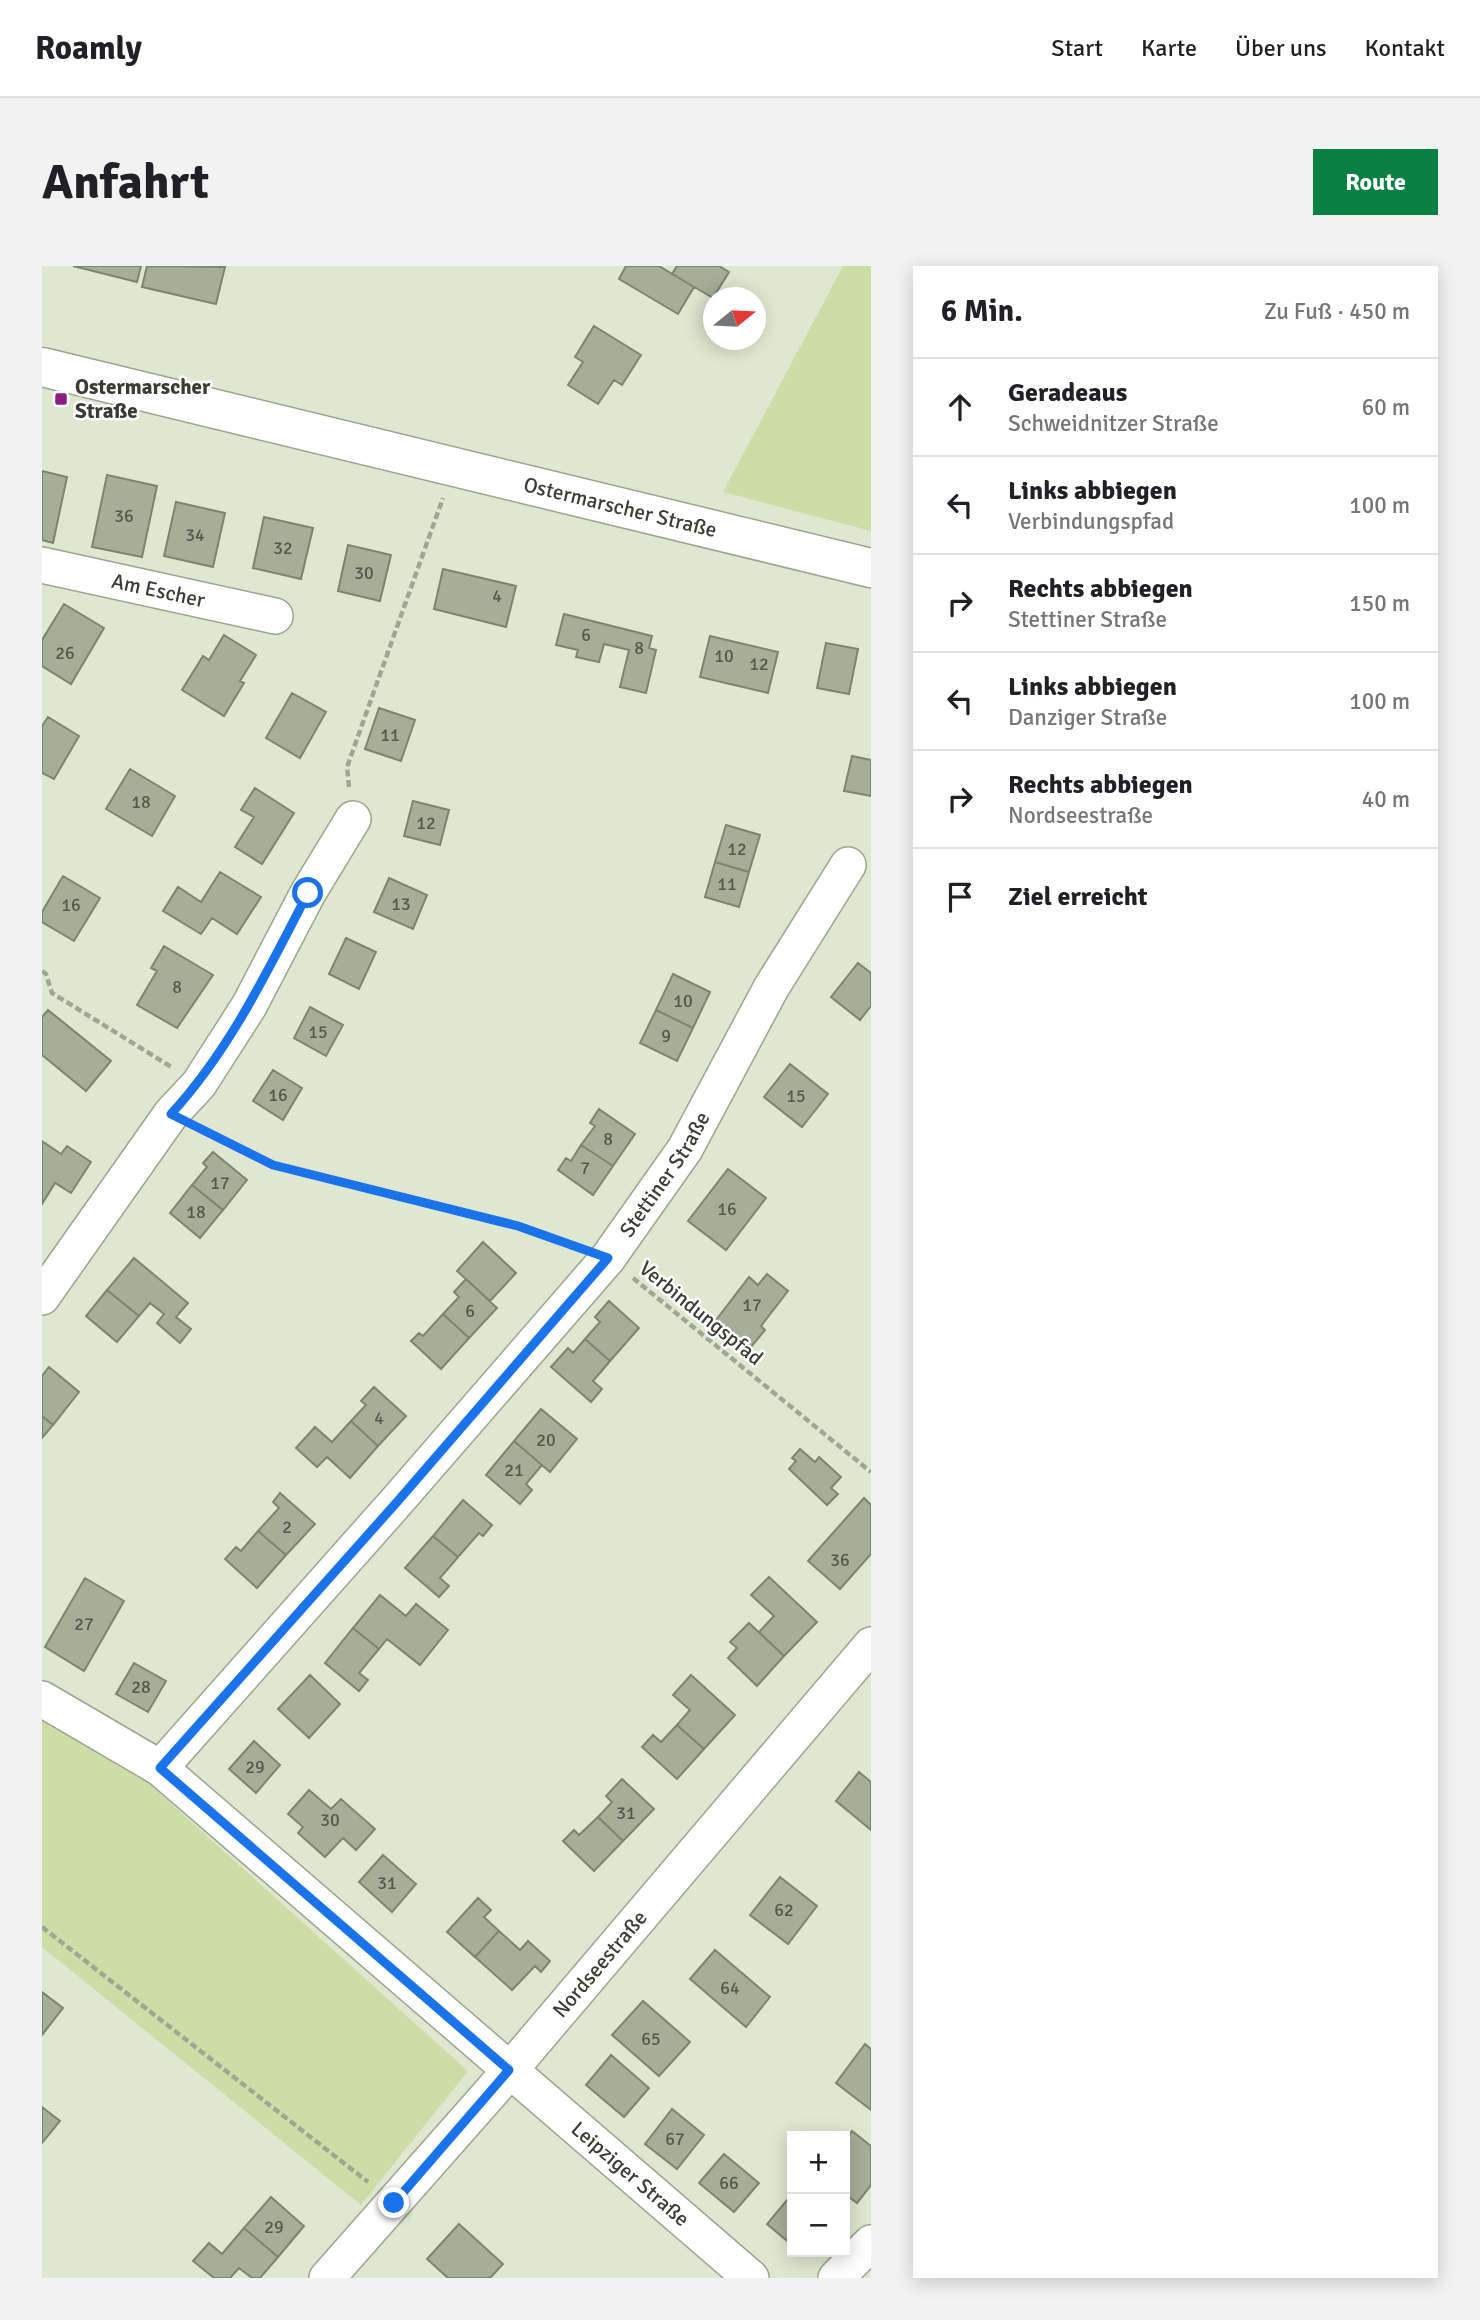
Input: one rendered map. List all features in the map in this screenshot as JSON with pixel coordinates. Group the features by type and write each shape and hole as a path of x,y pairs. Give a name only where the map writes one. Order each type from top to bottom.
{"main road":[{"name":"Ostermarscher Straße","path":"42,367 871,568"}],"street":[{"name":"Am Escher","path":"42,565 275,616"},
{"path":"42,1297 171,1114 199,1084 249,1006 308,893 353,819"},
{"name":"Stettiner Straße","path":"160,1768 397,1502 608,1258 685,1149 771,988 848,865"},
{"name":"Nordseestraße","path":"327,2278 509,2070 871,1645"},
{"name":"Leipziger Straße","path":"42,1699 160,1768 751,2278"},
{"path":"836,2278 871,2243"}],"path":[{"path":"353,819 347,767 447,487"},
{"path":"42,971 46,974 52,993 154,1056"},
{"name":"Verbindungspfad","path":"171,1114 273,1165 518,1226 608,1258 871,1472"},
{"path":"42,1927 394,2203"}],"green space":[{"path":"843,266 871,266 871,531 723,492"},
{"path":"42,1720 149,1784 468,2071 361,2205 42,1947"}],"building":[{"path":"73,266 141,266 137,282"},
{"path":"147,266 225,267 216,304 142,287"},
{"path":"626,266 659,266 694,287 678,314 619,279"},
{"path":"677,266 719,266 729,272 720,287 703,287 703,292 672,274"},
{"path":"594,326 641,355 622,385 614,380 598,404 568,385 583,362 575,357"},
{"path":"42,471 67,477 53,543 42,540"},
{"path":"107,475 157,486 142,557 92,547"},
{"path":"176,502 225,513 213,567 164,556"},
{"path":"264,517 313,528 301,579 253,568"},
{"path":"348,545 391,555 380,601 338,591"},
{"path":"443,569 516,586 506,627 434,609"},
{"path":"64,604 104,628 71,684 42,666 42,640"},
{"path":"564,614 652,636 649,648 656,650 646,693 620,687 629,650 604,644 599,662 576,657 578,650 556,645"},
{"path":"224,635 256,655 240,681 244,683 224,716 182,690 203,656 209,660"},
{"path":"710,636 778,652 768,693 700,677"},
{"path":"826,643 858,649 849,694 817,688"},
{"path":"292,693 326,712 300,758 266,738"},
{"path":"379,708 415,720 401,761 365,749"},
{"path":"48,717 79,736 54,779 42,773 42,726"},
{"path":"852,756 871,760 871,796 844,791"},
{"path":"130,769 175,796 152,836 106,809"},
{"path":"255,788 294,813 262,864 235,847 254,817 241,810"},
{"path":"413,801 449,810 440,845 404,836"},
{"path":"726,825 760,835 749,872 715,862"},
{"path":"715,862 749,872 739,907 705,897"},
{"path":"220,872 261,897 237,934 212,918 201,934 163,911 178,887 201,902"},
{"path":"63,876 100,898 74,941 42,922 42,912"},
{"path":"389,878 427,895 413,929 374,912"},
{"path":"346,938 376,952 359,989 329,974"},
{"path":"164,946 213,975 177,1028 137,1005 157,971 151,968"},
{"path":"858,963 871,973 871,1006 860,1020 831,997"},
{"path":"673,974 710,992 693,1028 656,1010"},
{"path":"310,1007 343,1025 326,1056 294,1038"},
{"path":"48,1010 111,1061 86,1091 42,1055 42,1017"},
{"path":"656,1010 693,1028 677,1061 640,1043"},
{"path":"790,1064 828,1094 802,1127 764,1097"},
{"path":"273,1070 302,1088 283,1120 253,1101"},
{"path":"599,1109 635,1134 613,1166 581,1145 595,1126 590,1123"},
{"path":"42,1141 61,1154 67,1146 91,1162 71,1193 55,1183 42,1204"},
{"path":"581,1145 613,1166 593,1195 558,1170 566,1158 571,1161"},
{"path":"213,1152 247,1180 223,1210 192,1185 207,1167 203,1163"},
{"path":"728,1169 766,1198 726,1250 688,1221"},
{"path":"192,1185 223,1210 200,1238 170,1213"},
{"path":"483,1242 516,1273 490,1301 457,1271"},
{"path":"134,1258 188,1303 176,1317 191,1329 180,1343 157,1323 164,1314 150,1303 139,1316 107,1290"},
{"path":"767,1274 788,1291 761,1326 765,1330 751,1347 716,1320 749,1277 758,1285"},
{"path":"466,1279 497,1308 469,1338 443,1314 459,1297 454,1292"},
{"path":"107,1290 139,1316 117,1342 86,1316"},
{"path":"609,1301 639,1328 610,1361 585,1339 600,1322 595,1317"},
{"path":"443,1314 469,1338 441,1369 411,1341 419,1333 423,1336"},
{"path":"585,1339 610,1361 593,1381 602,1389 591,1402 551,1367 568,1348 573,1353"},
{"path":"49,1367 79,1392 53,1425 42,1416 42,1376"},
{"path":"374,1387 406,1416 378,1446 351,1421 366,1405 361,1401"},
{"path":"541,1409 577,1439 550,1472 514,1441"},
{"path":"42,1416 53,1425 42,1438"},
{"path":"351,1421 378,1446 350,1478 327,1457 317,1467 296,1448 315,1427 332,1442"},
{"path":"514,1441 542,1465 526,1484 532,1490 520,1504 486,1475"},
{"path":"800,1449 815,1462 819,1457 841,1477 831,1488 838,1494 827,1505 789,1469 796,1461 792,1458"},
{"path":"280,1493 315,1524 286,1555 258,1531 279,1508 273,1502"},
{"path":"864,1498 871,1505 871,1554 840,1589 808,1561"},
{"path":"463,1500 492,1525 483,1536 479,1533 458,1557 433,1536"},
{"path":"258,1531 286,1555 257,1588 225,1559 236,1547 241,1551"},
{"path":"433,1536 458,1557 440,1578 449,1586 439,1597 405,1568"},
{"path":"769,1577 817,1622 784,1656 759,1632 774,1616 751,1595"},
{"path":"85,1578 124,1601 84,1671 45,1647"},
{"path":"380,1595 406,1616 416,1604 448,1630 420,1665 387,1639 379,1649 353,1628"},
{"path":"749,1623 784,1656 757,1686 728,1658 737,1648 730,1642"},
{"path":"353,1628 379,1649 359,1673 368,1680 359,1691 325,1663"},
{"path":"134,1663 166,1681 148,1712 116,1694"},
{"path":"310,1675 340,1704 309,1738 278,1709"},
{"path":"691,1675 735,1715 704,1749 677,1725 690,1710 673,1695"},
{"path":"677,1725 704,1749 677,1779 642,1747 653,1735 661,1742"},
{"path":"254,1741 280,1765 256,1793 229,1769"},
{"path":"859,1772 871,1782 871,1830 836,1801"},
{"path":"622,1779 654,1809 623,1841 598,1817 612,1802 606,1796"},
{"path":"309,1790 331,1809 341,1799 375,1829 356,1850 343,1838 325,1857 298,1833 303,1827 288,1814"},
{"path":"598,1817 623,1841 594,1871 563,1841 574,1830 579,1835"},
{"path":"383,1855 416,1884 392,1912 359,1882"},
{"path":"780,1877 817,1906 788,1944 750,1915"},
{"path":"478,1898 491,1910 484,1917 499,1931 475,1957 447,1932"},
{"path":"499,1931 520,1950 528,1941 550,1961 541,1972 535,1966 512,1990 475,1957"},
{"path":"715,1950 770,1997 746,2027 690,1979"},
{"path":"42,1992 63,2008 42,2035"},
{"path":"643,2001 690,2042 659,2076 612,2035"},
{"path":"865,2044 871,2049 871,2110 836,2083"},
{"path":"611,2055 649,2088 624,2117 586,2085"},
{"path":"42,2107 60,2121 42,2143"},
{"path":"672,2109 704,2135 677,2169 645,2144"},
{"path":"852,2131 871,2146 871,2185 857,2203 850,2198"},
{"path":"724,2154 759,2183 734,2212 699,2183"},
{"path":"271,2197 304,2226 278,2257 244,2228"},
{"path":"787,2200 787,2241 767,2224"},
{"path":"459,2224 503,2264 490,2278 448,2278 427,2259"},
{"path":"244,2228 278,2257 260,2278 252,2278 239,2268 230,2278 214,2278 193,2261 209,2243 222,2254"}],"place":[{"name":"Ostermarscher Straße","path":"61,399"}],"route":[{"path":"308,893 249,1006 199,1084 171,1114 273,1165 518,1226 608,1258 397,1502 160,1768 509,2070 394,2203"}]}
